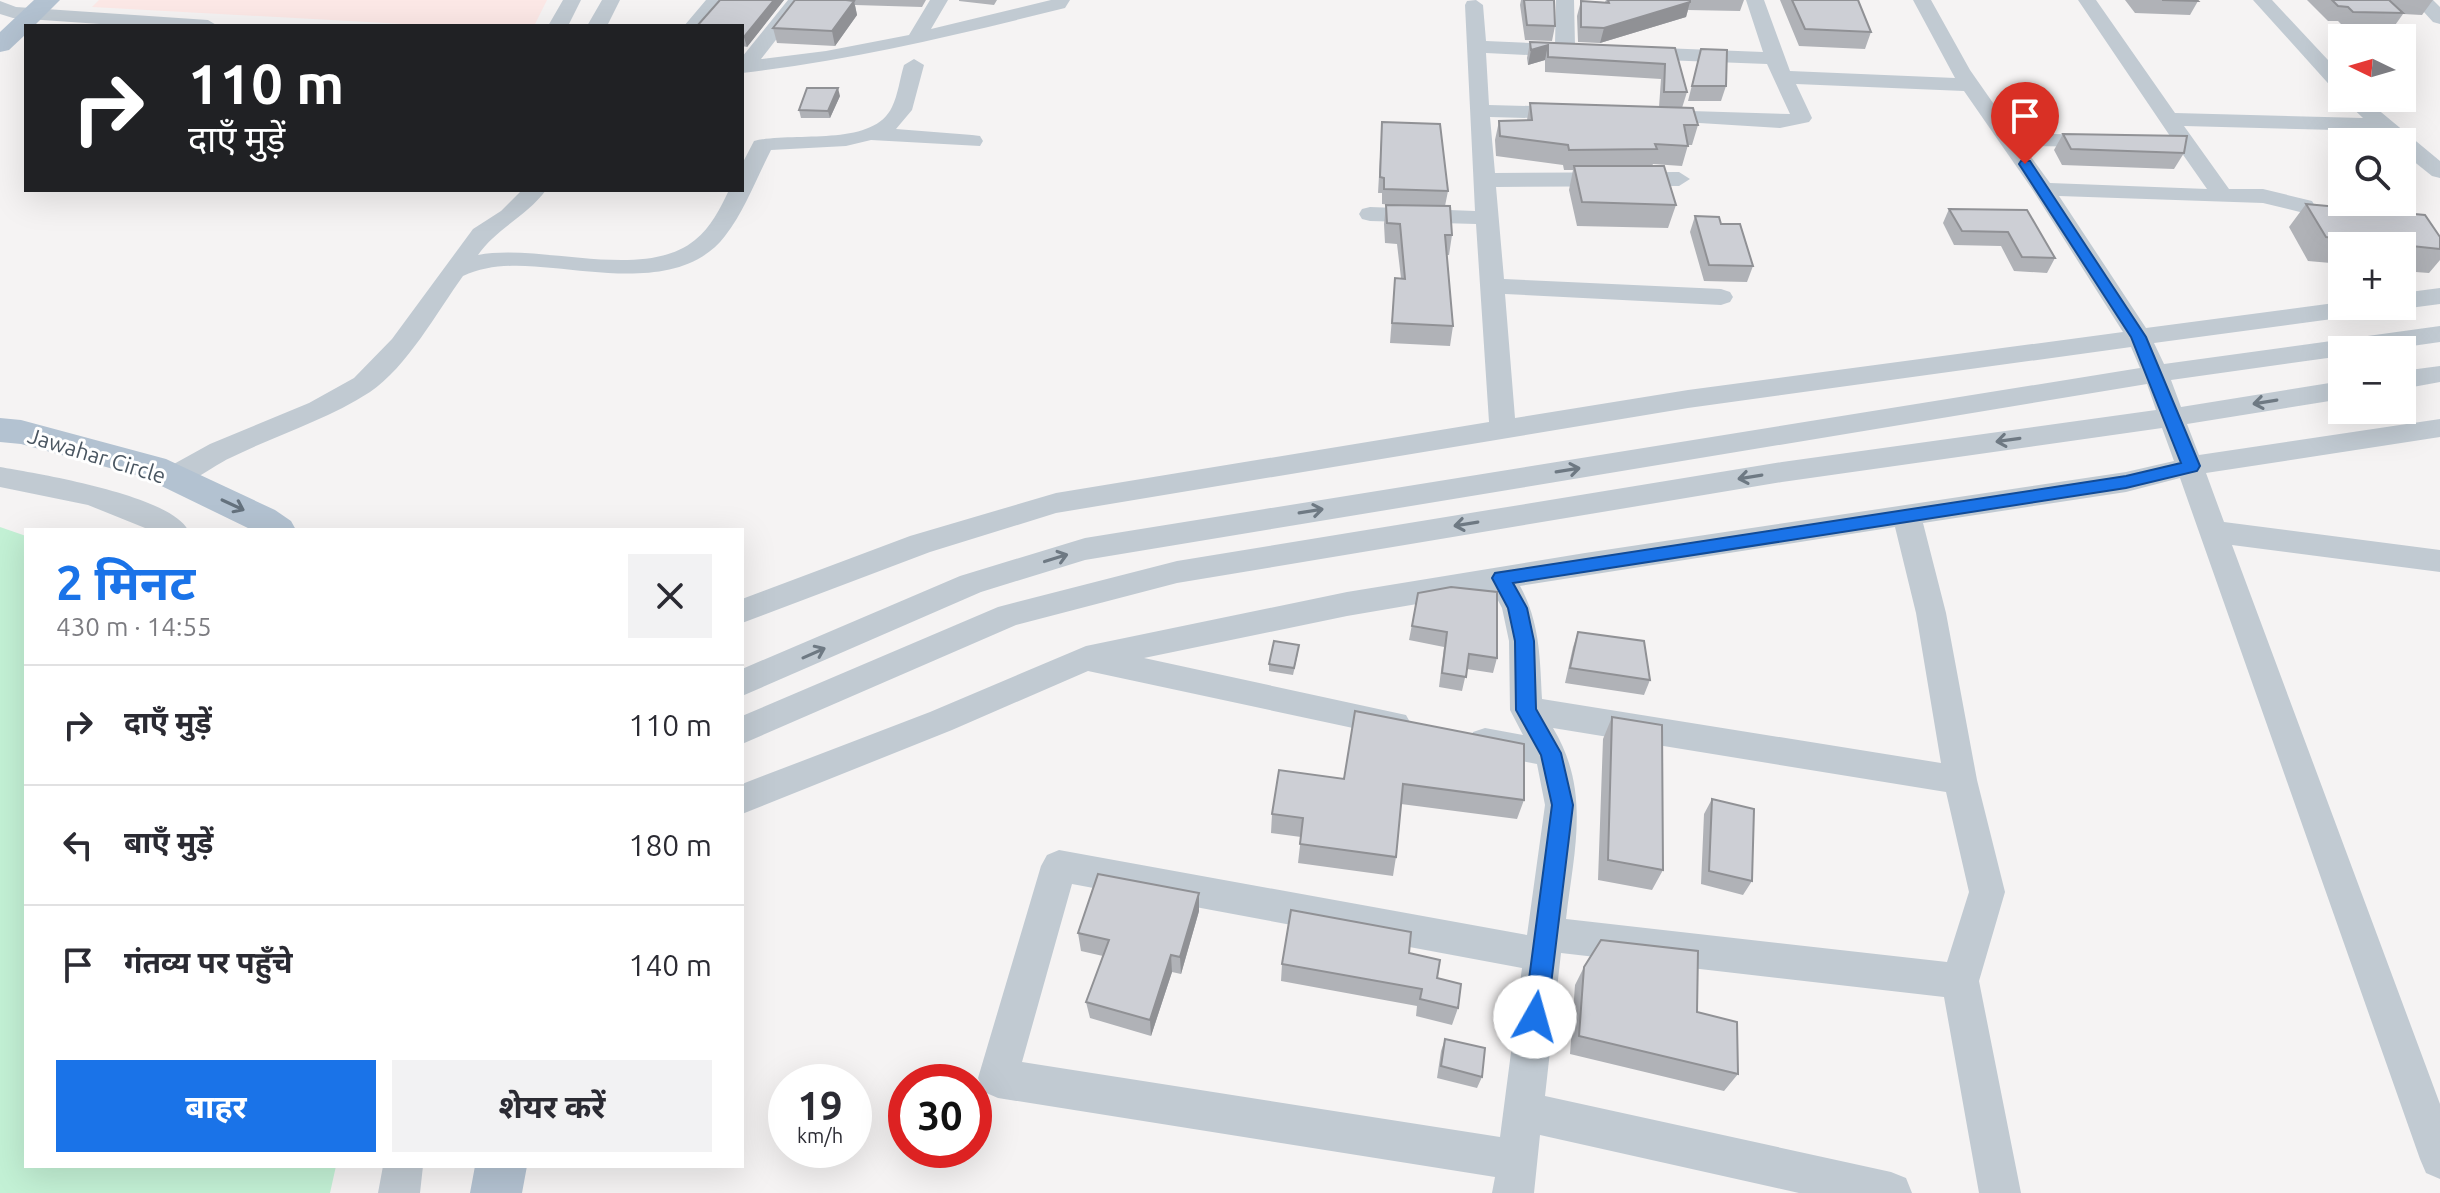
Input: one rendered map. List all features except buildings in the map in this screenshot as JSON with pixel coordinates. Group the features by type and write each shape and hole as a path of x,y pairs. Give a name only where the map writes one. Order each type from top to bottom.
{"main road":[{"path":"0,45 25,10"},
{"name":"Jawahar Circle","path":"0,430 21,432 154,468 275,528"},
{"path":"496,1193 501,1168"}],"street":[{"path":"25,10 73,0"},
{"path":"559,24 572,0"},
{"path":"598,24 611,0"},
{"path":"696,24 716,0"},
{"path":"744,66 798,0"},
{"path":"916,39 939,0"},
{"path":"744,67 826,57 916,39 1058,4 1061,0"},
{"path":"1565,0 1565,50"},
{"path":"1636,115 1780,122 1802,118 1779,68 1755,0"},
{"path":"1922,0 1970,85 2043,189 2139,337 2156,374 2216,532 2440,1159"},
{"path":"2087,0 2223,196"},
{"path":"2262,0 2328,72"},
{"path":"2422,0 2440,18"},
{"path":"1474,5 1503,429"},
{"path":"25,10 185,24"},
{"path":"1478,47 1602,52 1970,85"},
{"path":"884,135 881,133 902,110 914,65"},
{"path":"1480,111 1589,114"},
{"path":"2367,112 2384,128"},
{"path":"2170,119 2380,125"},
{"path":"744,182 762,146 846,140 871,134 972,141"},
{"path":"2008,139 2185,143"},
{"path":"2416,153 2440,171"},
{"path":"1485,180 1679,179"},
{"path":"2043,189 2263,196 2304,206"},
{"path":"173,477 220,451 318,409 363,384 401,345 481,234 509,216 533,192"},
{"path":"455,271 470,262 490,259 545,259 639,266 667,262 695,252 709,239 738,192"},
{"path":"1370,214 1488,218"},
{"path":"1494,286 1721,297"},
{"path":"2416,299 2440,296"},
{"path":"744,610 920,544 1056,503 1688,399 2328,312"},
{"path":"744,682 971,584 1085,549 2156,374 2440,334"},
{"path":"2416,378 2440,374"},
{"path":"744,729 1009,615 1177,572 1782,472 2328,392"},
{"path":"744,798 941,721 1086,658 1347,604 2126,482 2191,466 2440,428"},
{"path":"0,477 89,492 140,510 171,528"},
{"path":"1906,515 1923,571 1937,636 1960,780 1987,892 1960,981 2000,1193"},
{"path":"2216,532 2440,561"},
{"path":"1501,578 1517,608 1524,641 1526,710 1551,753 1562,805 1544,944 1524,1111 1515,1177 998,1078 1059,866 1544,944 1960,981"},
{"path":"1086,658 1424,730"},
{"path":"1526,710 1960,780"},
{"path":"1455,736 1551,753"},
{"path":"1524,1111 1891,1193"},
{"path":"399,1193 403,1168"}],"shaded area":[{"path":"99,0 547,0 535,24 403,24 92,7"}],"green space":[{"path":"0,527 24,535 24,1168 336,1168 330,1193 0,1193"}],"route":[{"path":"1535,1017 1562,805 1551,753 1526,710 1524,641 1517,608 1501,578 2126,482 2191,466 2139,337 2025,164"}]}
